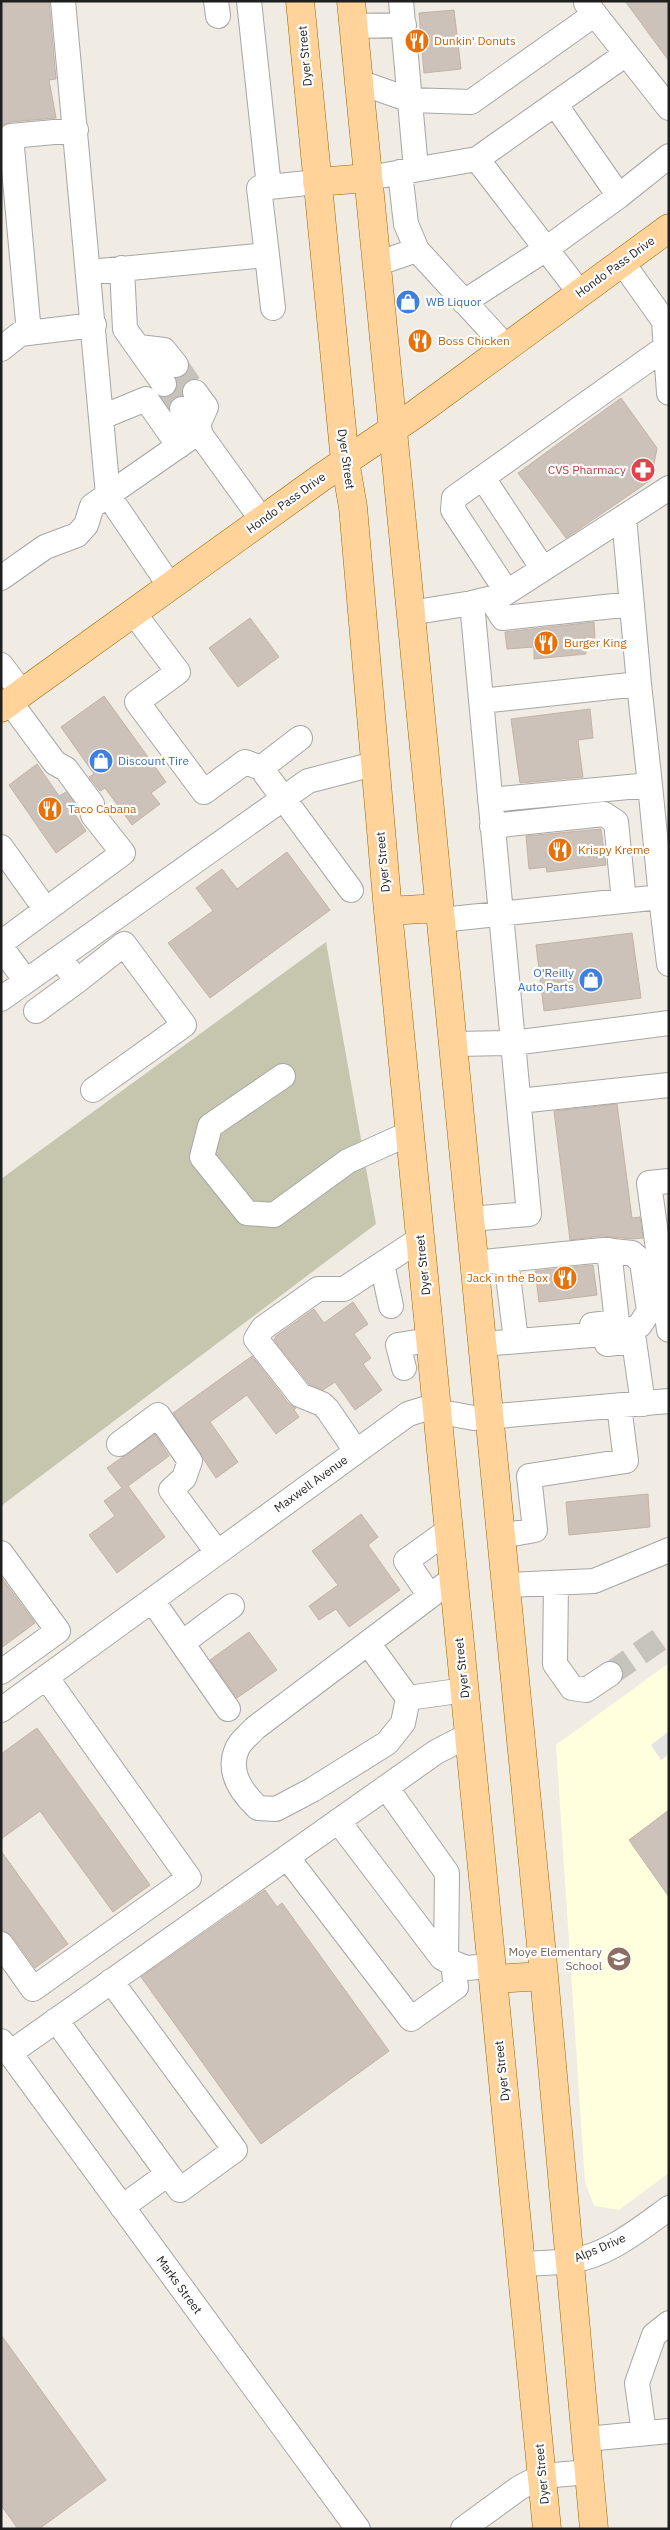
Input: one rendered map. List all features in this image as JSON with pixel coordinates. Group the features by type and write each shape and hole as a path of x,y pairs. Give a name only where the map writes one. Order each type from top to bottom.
{"main road":[{"name":"Dyer Street","path":"300,1 345,461 353,507 388,911 547,2529"},
{"path":"352,14 544,1976 594,2529"},
{"path":"317,182 368,178"},
{"name":"Hondo Pass Drive","path":"11,701 262,520 392,430 669,228"},
{"path":"388,911 440,914"},
{"path":"492,1972 544,1976"}],"street":[{"path":"64,1 108,495 170,586"},
{"path":"249,1 269,187"},
{"path":"401,1 410,100 406,224 417,250 506,347"},
{"path":"359,82 410,100 471,102 590,8 669,108"},
{"path":"352,14 404,25"},
{"path":"368,178 477,159 626,54"},
{"path":"555,104 619,196"},
{"path":"29,333 11,136 76,130"},
{"path":"464,302 546,249 619,196 669,156"},
{"path":"477,159 580,293"},
{"path":"273,308 259,188 317,182"},
{"path":"376,264 417,250"},
{"path":"89,272 267,255"},
{"path":"622,262 664,321 669,393"},
{"path":"122,268 125,328 166,380"},
{"path":"1,349 20,334 94,325"},
{"path":"632,604 503,618 490,598 453,510 454,498 666,347"},
{"path":"102,417 146,399 179,446"},
{"path":"1,578 45,547 77,535 86,525 92,506 179,446 189,413 262,520"},
{"path":"483,478 543,569"},
{"path":"410,612 490,598 543,569 669,488"},
{"path":"624,517 639,684 669,964"},
{"path":"470,1219 529,1214 481,701 490,598"},
{"path":"133,612 178,672 137,702 204,792 244,762 261,768 351,890"},
{"path":"1,665 11,701 55,763 66,769 92,804 79,804"},
{"path":"481,701 639,684"},
{"path":"261,768 300,738"},
{"path":"1,943 123,853 57,778 55,763"},
{"path":"1,999 308,781 374,764"},
{"path":"490,800 650,785"},
{"path":"492,826 604,814 616,822 624,901"},
{"path":"1,847 46,910"},
{"path":"440,914 501,914 661,897"},
{"path":"36,1011 124,944 184,1025 93,1090"},
{"path":"1,947 26,981"},
{"path":"59,957 77,981"},
{"path":"453,1044 513,1043 669,1023"},
{"path":"283,1076 210,1126 202,1156 247,1213 274,1215 348,1161 410,1133"},
{"path":"519,1101 669,1084"},
{"path":"669,1181 649,1183 669,1330"},
{"path":"356,1451 328,1410 322,1404 300,1395 256,1339 263,1328 318,1288 344,1289 420,1239"},
{"path":"474,1263 609,1250 632,1253 642,1262 648,1311 640,1325 628,1332 516,1337"},
{"path":"482,1344 617,1322 609,1250"},
{"path":"506,1260 519,1355 634,1341 643,1404"},
{"path":"382,1264 391,1306"},
{"path":"404,1368 392,1337 430,1340"},
{"name":"Maxwell Avenue","path":"4,1702 53,1672 408,1414 424,1409 437,1410 465,1417 489,1417 669,1401"},
{"path":"495,1480 626,1461 619,1406"},
{"path":"119,1444 158,1415 190,1461 184,1478 171,1490 217,1552"},
{"path":"501,1536 534,1530 529,1476"},
{"path":"430,1596 406,1562 449,1530"},
{"path":"506,1585 594,1582 669,1550"},
{"path":"1,1553 58,1631 1,1672"},
{"path":"368,1642 408,1698 403,1723 387,1743 312,1790 276,1808 258,1808 242,1792 233,1768 237,1748 255,1728 368,1642 454,1578"},
{"path":"556,1583 555,1664 572,1688 586,1690 610,1674"},
{"path":"152,1600 228,1709"},
{"path":"182,1643 232,1606"},
{"path":"1,1944 33,1989 189,1878 53,1672 42,1642"},
{"path":"408,1698 464,1690"},
{"path":"6,2047 56,2020 436,1752 469,1735"},
{"path":"287,1857 411,2019 456,1987 450,1962 447,1873 386,1787"},
{"path":"338,1821 432,1945 450,1962 466,1968 492,1972"},
{"path":"56,2020 180,2190 235,2150 111,1981"},
{"name":"Marks Street","path":"6,2047 358,2529"},
{"path":"122,2207 168,2174"},
{"name":"Alps Drive","path":"522,2264 571,2261 616,2244 669,2208"},
{"path":"644,2433 637,2383 654,2335 669,2322"},
{"path":"587,2439 669,2431"},
{"path":"463,2529 519,2488 542,2476 589,2472"}],"shaded area":[{"path":"326,942 376,1224 1,1506 1,1179"},
{"name":"Moye Elementary School","path":"669,1663 669,2173 619,2210 594,2206 585,2182 556,1745"},
{"path":"669,1731 669,1754 661,1760 651,1745"}],"building":[{"path":"1,1 49,1 56,79 49,80 56,118 10,122 1,126"},
{"path":"625,1 669,1 669,61"},
{"path":"454,10 461,69 424,73 419,13"},
{"name":"CVS Pharmacy","path":"621,398 657,448 651,480 566,538 518,473"},
{"path":"250,618 279,657 238,687 209,648"},
{"name":"Burger King","path":"594,622 595,638 585,637 586,654 534,659 534,647 507,649 505,632"},
{"path":"104,696 166,782 151,793 160,804 132,825 105,788 100,791 89,777 94,774 61,727"},
{"path":"590,709 593,738 578,740 583,777 520,783 511,719"},
{"name":"Taco Cabana","path":"37,764 59,796 66,792 77,807 72,810 86,831 56,853 9,785"},
{"path":"601,829 606,865 547,872 546,867 529,869 526,836"},
{"path":"287,852 330,910 210,998 168,943 213,911 196,888 222,869 237,889"},
{"path":"632,933 641,998 544,1011 536,945"},
{"path":"617,1104 632,1218 640,1217 643,1238 632,1239 602,1236 570,1240 554,1111"},
{"name":"Jack in the Box","path":"593,1265 597,1295 539,1302 535,1271"},
{"path":"353,1302 368,1324 354,1334 371,1358 363,1364 382,1390 355,1410 335,1382 323,1390 309,1384 274,1340 276,1336 314,1309 324,1323"},
{"path":"252,1356 289,1404 296,1408 294,1410 299,1417 276,1434 247,1395 210,1422 238,1462 216,1478 173,1413"},
{"path":"155,1434 169,1456 128,1486 165,1537 117,1573 89,1535 115,1516 104,1501 122,1488 107,1468"},
{"path":"648,1494 650,1527 569,1535 566,1502"},
{"path":"361,1514 378,1537 368,1545 400,1590 349,1627 336,1609 319,1620 309,1606 338,1585 312,1551"},
{"path":"1,1577 35,1623 1,1648"},
{"path":"249,1632 277,1670 237,1698 210,1660"},
{"path":"37,1728 150,1885 113,1912 40,1811 1,1839 1,1754"},
{"path":"669,1810 669,1897 629,1840"},
{"path":"1,1851 68,1944 35,1968 12,1936 1,1929"},
{"path":"265,1890 277,1907 282,1903 389,2051 261,2144 141,1977"},
{"path":"1,2335 106,2480 39,2529 18,2529 1,2505"}],"tunnel":[{"path":"176,365 195,392"},
{"path":"164,384 182,409"},
{"path":"67,791 78,806"},
{"path":"610,1674 669,1633"}],"place":[{"name":"Dunkin' Donuts","path":"417,41"},
{"name":"WB Liquor","path":"408,302"},
{"name":"Boss Chicken","path":"420,341"},
{"name":"CVS Pharmacy","path":"643,470"},
{"name":"Burger King","path":"546,643"},
{"name":"Discount Tire","path":"101,761"},
{"name":"Taco Cabana","path":"50,809"},
{"name":"Krispy Kreme","path":"560,850"},
{"name":"O'Reilly Auto Parts","path":"591,980"},
{"name":"Jack in the Box","path":"565,1278"},
{"name":"Moye Elementary School","path":"619,1959"}]}
